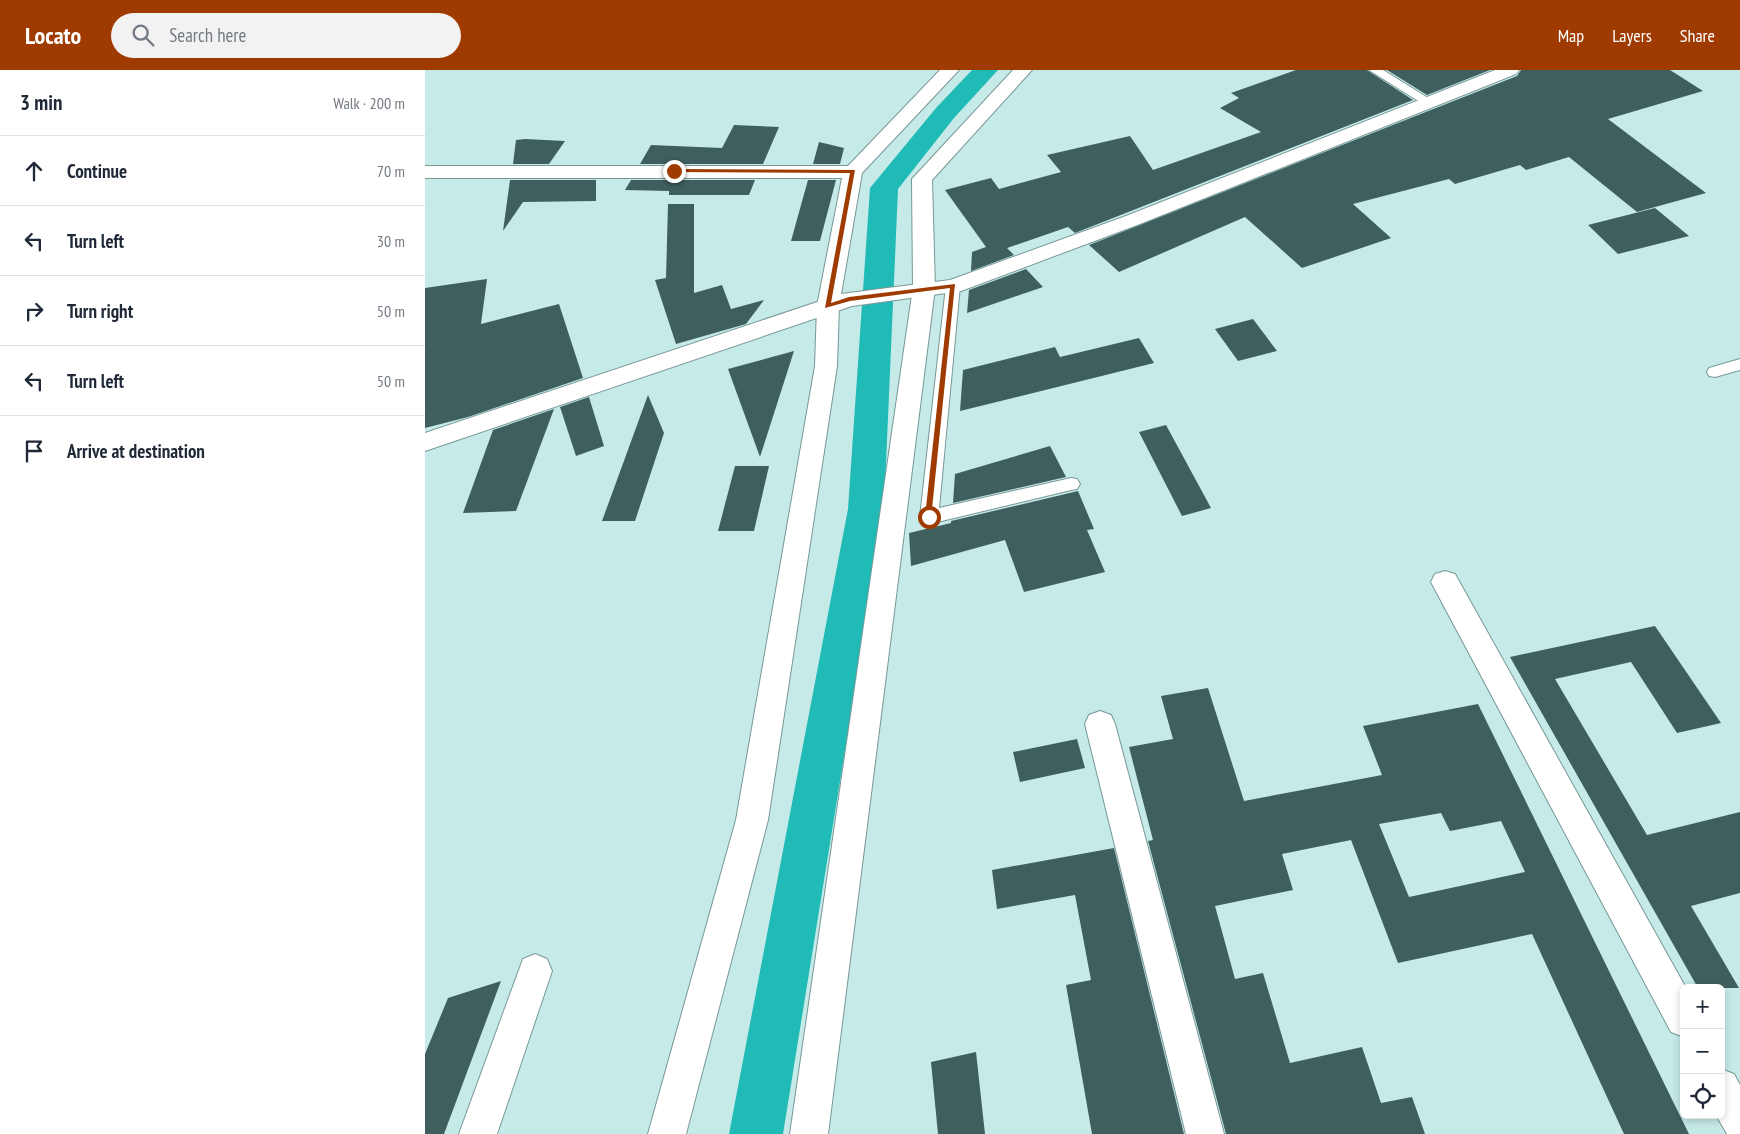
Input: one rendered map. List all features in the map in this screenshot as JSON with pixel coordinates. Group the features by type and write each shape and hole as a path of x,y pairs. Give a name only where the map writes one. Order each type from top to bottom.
{"street":[{"path":"667,1134 752,820 825,366 838,303 853,172 950,70"},
{"path":"809,1134 917,289 922,179 1023,70"},
{"path":"425,442 838,303 917,289 953,286 1133,220 1510,70"},
{"path":"425,172 853,172"},
{"path":"1445,582 1680,1012"},
{"path":"1101,724 1205,1134"},
{"path":"478,1134 535,971"},
{"path":"1725,1094 1740,1121"}],"lane":[{"path":"1375,70 1427,102"},
{"path":"953,286 929,517 1071,484"},
{"path":"1715,372 1740,364"}],"building":[{"path":"1296,70 1367,70 1413,100 1075,233 1068,227 1007,248 1014,255 971,271 972,252 986,247 945,190 991,178 999,189 1061,172 1047,155 1130,136 1153,170 1261,132 1220,108 1239,98 1231,93"},
{"path":"1387,70 1490,70 1427,95"},
{"path":"1521,70 1670,70 1703,91 1608,119 1706,193 1637,212 1569,157 1526,170 1520,165 1455,184 1449,179 1353,204 1391,238 1302,268 1245,217 1119,272 1089,245 1517,76"},
{"path":"734,125 779,127 763,164 640,164 651,145 722,148"},
{"path":"516,140 565,141 549,164 513,164"},
{"path":"819,142 844,148 840,164 813,164"},
{"path":"510,180 596,180 596,201 523,202 503,231"},
{"path":"631,180 755,180 749,195 669,195 669,191 625,190"},
{"path":"808,180 836,180 820,241 791,241"},
{"path":"668,204 694,204 694,293 722,285 731,309 764,300 746,324 676,344 655,280 666,278"},
{"path":"1655,208 1689,236 1618,254 1588,225"},
{"path":"1026,269 1043,287 967,313 969,290"},
{"path":"487,279 481,324 559,304 583,378 468,417 425,428 425,288"},
{"path":"1253,319 1277,351 1238,361 1215,329"},
{"path":"1139,338 1154,363 960,411 963,370 1055,347 1060,357"},
{"path":"794,351 760,457 728,369"},
{"path":"648,395 664,433 635,521 602,521"},
{"path":"589,397 604,446 576,456 560,407"},
{"path":"554,409 516,511 463,513 493,430"},
{"path":"1166,425 1211,508 1182,516 1139,432"},
{"path":"1050,446 1066,477 953,503 955,474"},
{"path":"735,466 769,466 754,531 718,531"},
{"path":"1078,491 1094,529 1087,530 1105,572 1024,592 1005,540 911,566 909,533 951,523 951,521"},
{"path":"1655,626 1721,723 1677,733 1631,662 1555,679 1647,835 1740,812 1740,893 1691,906 1739,988 1725,988 1725,984 1696,984 1510,657"},
{"path":"1208,688 1244,801 1382,775 1363,726 1478,704 1689,1134 1624,1134 1532,934 1398,963 1351,840 1282,854 1293,890 1215,906 1235,979 1263,973 1290,1063 1362,1047 1381,1103 1412,1097 1425,1134 1226,1134 1148,841 1153,840 1129,747 1173,739 1161,696","holes":["1441,813 1450,831 1501,821 1525,872 1409,897 1379,824"]},
{"path":"1077,739 1085,768 1020,782 1013,752"},
{"path":"1114,848 1184,1134 1092,1134 1066,985 1091,980 1075,895 997,909 992,870"},
{"path":"501,981 444,1134 425,1134 425,1054 448,998"},
{"path":"976,1052 985,1134 938,1134 931,1062"}],"waterway":[{"path":"756,1134 866,509 884,188 945,113 986,70"}],"route":[{"path":"674,171 853,172 828,306 849,299 953,286 929,517"}]}
